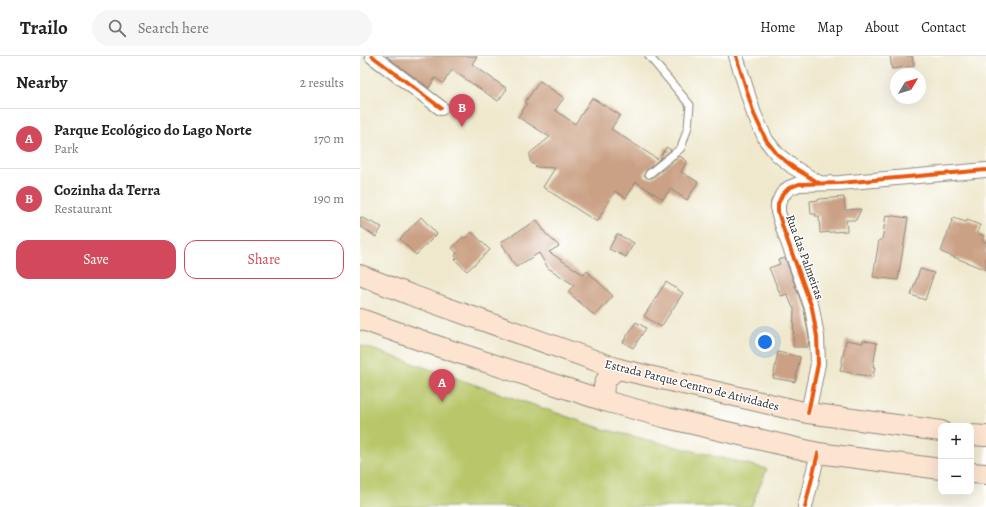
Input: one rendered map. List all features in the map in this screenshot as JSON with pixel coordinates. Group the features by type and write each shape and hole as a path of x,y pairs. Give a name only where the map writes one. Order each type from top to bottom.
{"main road":[{"name":"Estrada Parque Centro de Atividades","path":"360,275 410,295 619,369 808,413 938,431"},
{"path":"360,319 605,401 667,418 818,453 938,469"},
{"path":"605,401 603,394 606,378 619,369"},
{"path":"974,435 986,436"},
{"path":"974,473 986,474"}],"street":[{"path":"372,56 442,108"},
{"path":"736,56 754,114 766,140 777,154 793,167 819,183"},
{"name":"Rua das Palmeiras","path":"808,413 818,364 817,337 812,308 778,212 778,204 782,195 789,188 799,184 840,183 986,170"},
{"path":"805,507 818,453"}],"lane":[{"path":"649,56 690,105 688,127 681,148 649,174"}],"green space":[{"path":"360,345 603,429 767,469 751,507 360,507"}],"building":[{"path":"386,56 477,56 472,64 507,89 498,101 452,70 443,83 435,78 429,88"},
{"path":"890,56 912,56 914,66 892,68"},
{"path":"540,81 564,98 555,110 575,124 592,98 620,115 611,129 659,160 646,170 644,175 647,178 652,178 680,156 687,161 681,172 698,182 687,200 670,189 663,199 636,182 626,198 615,191 597,222 543,187 555,168 536,167 530,161 530,153 550,137 518,117 527,104 525,102"},
{"path":"666,147 671,150 659,159"},
{"path":"844,197 845,210 861,209 856,220 846,220 847,231 820,233 819,216 815,216 816,214 811,214 810,201"},
{"path":"886,215 908,218 898,280 873,277 879,240 882,240"},
{"path":"360,217 382,227 376,237 360,226"},
{"path":"421,217 437,234 416,255 400,239"},
{"path":"953,218 966,222 967,220 980,225 977,233 984,236 982,241 986,242 986,270 941,252"},
{"path":"537,220 546,234 559,246 549,252 584,275 587,271 613,296 595,316 568,292 574,285 548,268 539,253 516,267 501,242"},
{"path":"472,232 490,250 467,271 455,260 457,258 455,256 457,253 452,248 463,237 465,238"},
{"path":"617,234 634,243 626,257 609,249"},
{"path":"785,258 804,310 809,338 808,347 793,347 794,308 787,294 781,296 769,268 780,264 778,260"},
{"path":"920,269 934,273 925,300 911,295"},
{"path":"666,282 683,293 661,327 644,316"},
{"path":"636,322 646,328 633,348 623,342"},
{"path":"846,340 863,343 863,340 877,343 873,377 840,371"},
{"path":"778,352 800,357 795,382 773,378"}],"cycle path":[{"path":"372,56 441,108"},
{"path":"736,56 754,114 766,140 777,154 793,167 819,183"},
{"path":"808,413 818,364 817,337 812,308 778,212 778,204 782,195 789,188 799,184 840,183 986,170"},
{"path":"805,507 818,453"}],"place":[{"name":"Cozinha da Terra","path":"462,127"},
{"name":"Parque Ecológico do Lago Norte","path":"442,402"}]}
